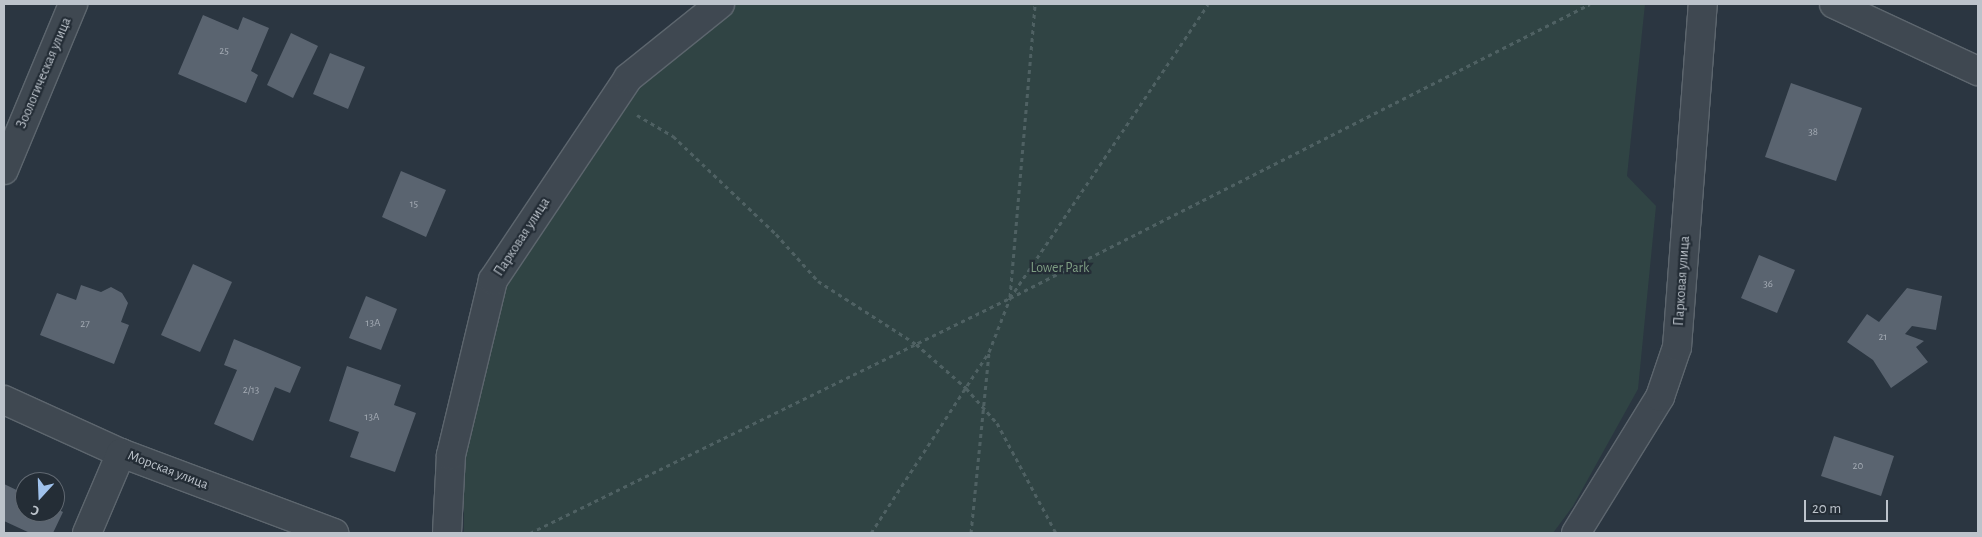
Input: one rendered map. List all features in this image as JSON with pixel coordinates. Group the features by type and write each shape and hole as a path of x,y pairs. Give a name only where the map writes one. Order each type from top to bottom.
{"street":[{"name":"Зоологическая улица","path":"4,170 73,4"},
{"name":"Парковая улица","path":"447,533 451,456 493,280 628,78 720,4"},
{"name":"Парковая улица","path":"1576,533 1660,397 1677,347 1703,4"},
{"path":"1834,4 1978,71"},
{"name":"Морская улица","path":"4,400 121,453 334,533"},
{"path":"88,533 121,453"}],"path":[{"path":"1010,298 1035,4"},
{"path":"871,533 990,352 1010,298 1208,4"},
{"path":"530,533 1010,298 1590,4"},
{"path":"611,102 673,136 776,234 818,280 916,344 966,388 997,422 1056,533"},
{"path":"971,533 990,352"}],"green space":[{"name":"Lower Park","path":"733,4 1645,4 1627,176 1656,206 1638,389 1573,506 1553,533 464,533 464,459 509,275 628,92"}],"building":[{"path":"203,15 238,30 243,17 269,28 251,71 258,75 246,103 178,74"},
{"path":"291,33 318,46 293,98 267,85"},
{"path":"330,53 365,67 348,109 313,94"},
{"path":"1791,83 1862,108 1836,181 1765,157"},
{"path":"401,171 446,190 426,237 382,217"},
{"path":"1759,255 1795,270 1777,313 1741,298"},
{"path":"193,264 232,282 200,352 161,335"},
{"path":"81,285 101,292 111,287 122,293 128,303 121,322 129,325 114,364 40,335 57,293 76,300"},
{"path":"1907,288 1942,296 1936,330 1912,326 1905,334 1924,341 1916,347 1928,362 1891,388 1873,360 1847,342 1867,314 1879,322"},
{"path":"366,296 397,309 381,350 349,338"},
{"path":"234,339 301,367 290,393 275,387 253,441 214,424 237,370 224,365"},
{"path":"347,366 401,385 394,405 416,413 395,472 350,457 359,432 329,421"},
{"path":"1834,436 1894,456 1881,496 1821,476"},
{"path":"4,484 15,489 15,522 58,522 53,533 30,533 4,521"}]}
